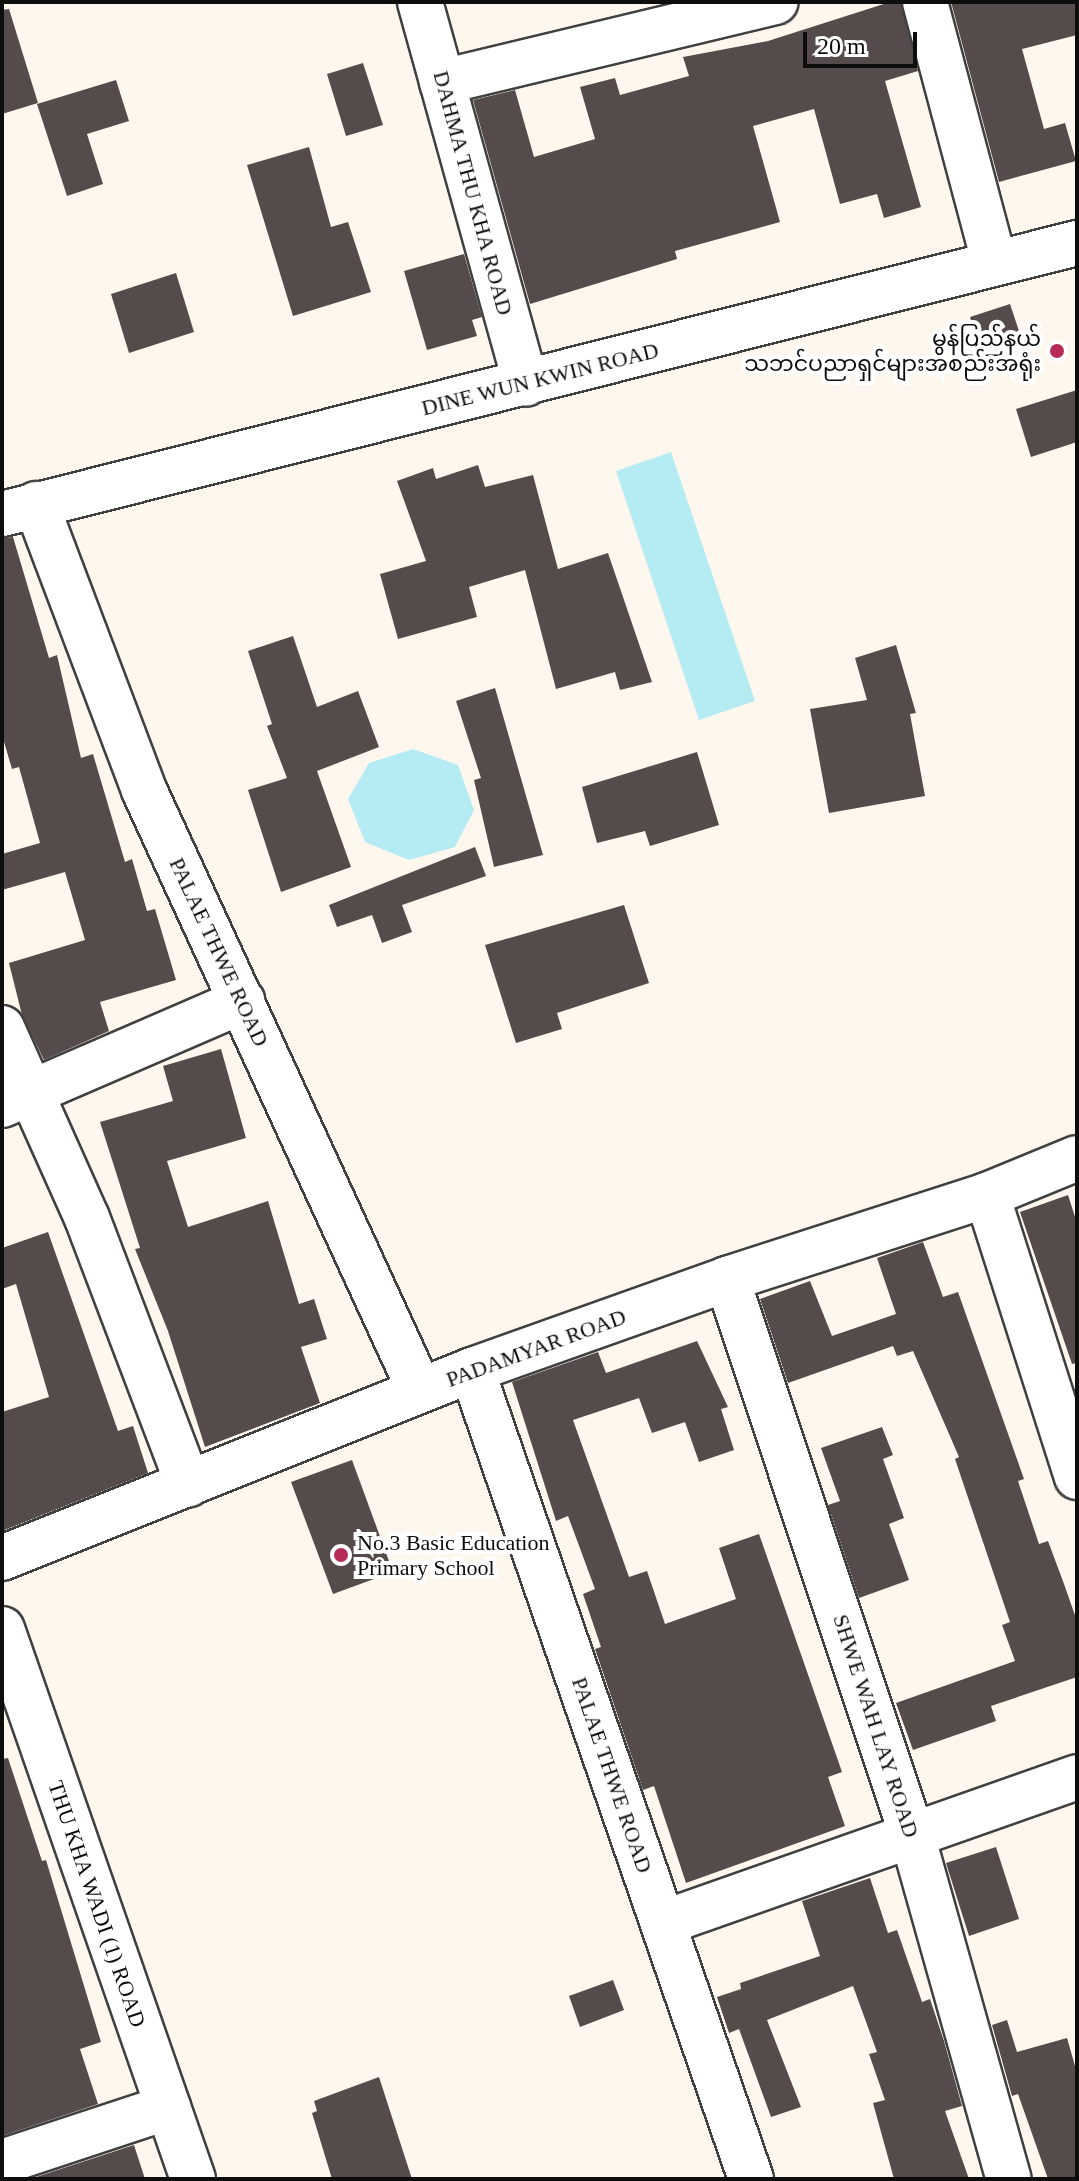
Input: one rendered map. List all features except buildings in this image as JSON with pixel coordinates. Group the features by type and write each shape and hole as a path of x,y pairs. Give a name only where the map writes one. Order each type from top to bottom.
{"street":[{"name":"DAHMA THU KHA ROAD","path":"420,2 526,384"},
{"path":"442,82 776,2"},
{"path":"925,2 994,262"},
{"name":"DINE WUN KWIN ROAD","path":"19,509 1077,243"},
{"name":"PALAE THWE ROAD","path":"19,509 144,790 420,1391"},
{"path":"17,1100 242,1001"},
{"path":"2,1028 17,1100 87,1218 188,1484"},
{"name":"PADAMYAR ROAD","path":"2,1558 472,1370 727,1279 987,1195 1077,1158"},
{"path":"987,1195 1077,1477"},
{"name":"SHWE WAH LAY ROAD","path":"727,1279 912,1835 1009,2179"},
{"name":"PALAE THWE ROAD","path":"472,1370 751,2179"},
{"name":"THU KHA WADI (1) ROAD","path":"2,1629 193,2179"},
{"path":"663,1923 1077,1777"},
{"path":"2,2162 168,2107"}],"water":[{"path":"671,452 755,701 699,720 616,471"},
{"path":"413,749 458,765 474,810 455,847 409,860 365,842 348,799 369,763"}],"place":[{"name":"မွန်ပြည်နယ် သဘင်ပညာရှင်များအစည်းအရုံး","path":"1057,351"},
{"name":"No.3 Basic Education Primary School","path":"341,1555"}]}
